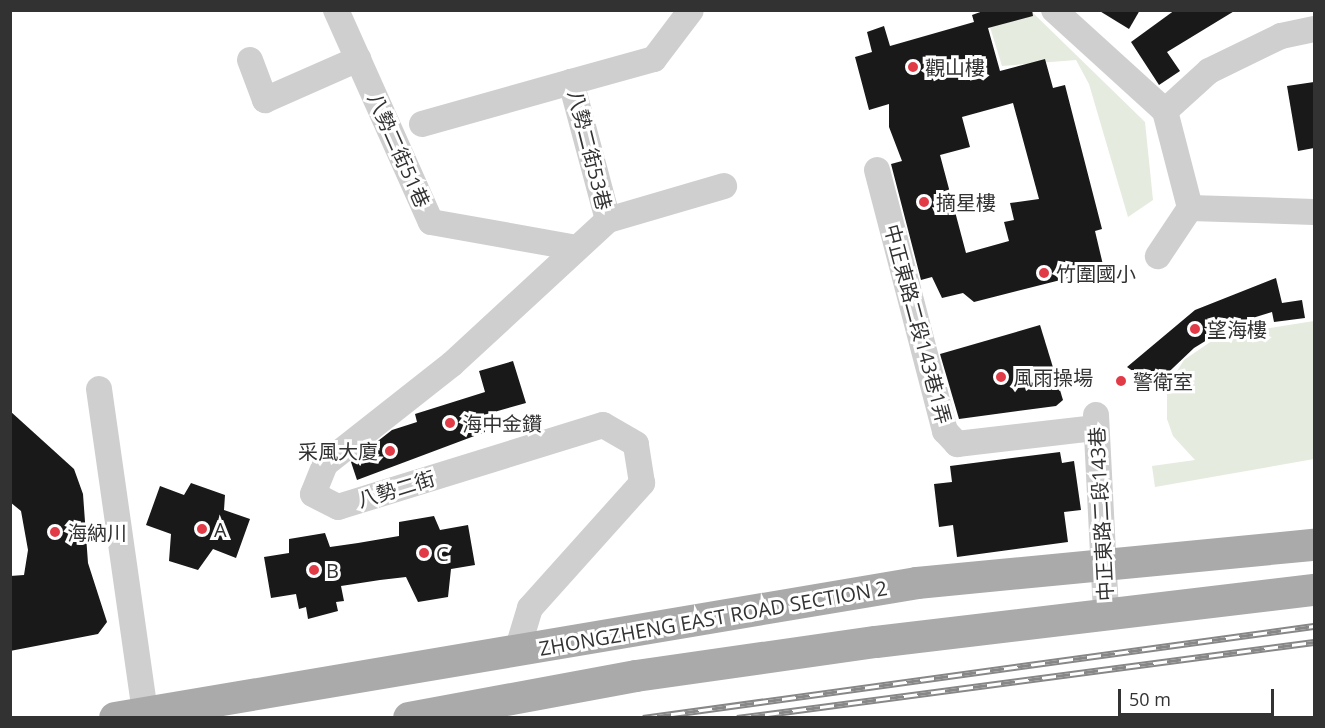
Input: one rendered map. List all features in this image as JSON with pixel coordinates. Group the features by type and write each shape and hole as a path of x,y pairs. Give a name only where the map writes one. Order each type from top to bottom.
{"main road":[{"name":"ZHONGZHENG EAST ROAD SECTION 2","path":"130,715 917,583 1100,570 1314,545"},
{"path":"409,717 636,676 1106,613 1314,590"}],"street":[{"name":"八勢二街51巷","path":"336,10 431,222 577,248"},
{"name":"八勢二街53巷","path":"608,220 571,82 654,59 691,10"},
{"path":"1064,14 1165,111 1190,208 1158,256"},
{"path":"1165,111 1209,71 1281,36 1314,29"},
{"path":"250,60 266,100 358,59"},
{"path":"422,124 571,82"},
{"name":"中正東路二段143巷1弄","path":"877,170 945,431 957,444 1096,422"},
{"name":"八勢二街","path":"517,651 530,608 642,483 636,444 603,424 338,507 314,494 325,464 452,364 608,220 724,186"},
{"path":"1190,208 1314,212"},
{"path":"99,389 130,715"},
{"name":"中正東路二段143巷","path":"1096,422 1100,570 1106,613"}],"shaded area":[{"path":"1031,11 1145,122 1153,200 1128,217 1089,84 1076,60 1002,66 990,27"},
{"path":"1314,321 1314,459 1155,487 1152,466 1195,460 1173,436 1167,419 1167,387 1184,360 1219,336"}],"building":[{"path":"986,10 1032,10 1033,16 988,28 1000,71 1045,59 1053,88 1065,85 1102,229 1095,231 1104,269 974,302 963,293 942,298 932,277 921,280 891,164 902,161 889,127 889,104 869,110 855,57 872,52 867,32 884,26 890,46 974,22 972,15","holes":["1013,103 1039,199 1010,203 1014,220 1004,222 1009,241 966,253 940,155 970,147 962,117"]},
{"path":"1098,10 1140,10 1129,29"},
{"path":"1175,10 1236,10 1167,52 1180,71 1159,85 1131,42"},
{"path":"1314,82 1314,148 1298,151 1287,86"},
{"name":"望海樓","path":"1276,278 1282,303 1302,300 1305,318 1274,322 1272,312 1233,324 1194,348 1154,386 1127,367 1195,310"},
{"name":"風雨操場","path":"1040,325 1063,400 1056,406 959,419 940,354"},
{"path":"513,361 526,403 480,416 485,432 357,480 351,462 392,430 417,422 415,414 485,392 479,371"},
{"name":"海納川","path":"10,411 74,469 83,494 88,563 107,622 98,634 10,651 10,576 24,575 28,550 21,511 10,502"},
{"path":"1060,452 1062,463 1074,461 1081,510 1064,512 1068,542 957,557 953,525 939,527 934,484 952,482 950,466"},
{"name":"A","path":"191,483 225,495 224,510 250,519 236,558 213,549 198,570 169,561 171,534 146,525 160,486 184,495"},
{"path":"434,516 440,530 468,525 475,565 451,569 448,597 418,602 406,577 341,586 344,601 336,602 338,611 308,619 306,607 299,609 296,594 271,598 264,557 289,553 289,539 325,533 330,547 358,543 399,536 399,522"}],"railway":[{"path":"643,718 1314,626"},
{"path":"737,718 1314,642"}],"place":[{"name":"觀山樓","path":"913,67"},
{"name":"摘星樓","path":"924,202"},
{"name":"竹圍國小","path":"1044,273"},
{"name":"望海樓","path":"1195,329"},
{"name":"風雨操場","path":"1001,377"},
{"name":"警衛室","path":"1121,381"},
{"name":"海中金鑽","path":"450,423"},
{"name":"采風大廈","path":"390,451"},
{"name":"A","path":"202,529"},
{"name":"海納川","path":"55,532"},
{"name":"C","path":"424,553"},
{"name":"B","path":"314,570"}]}
